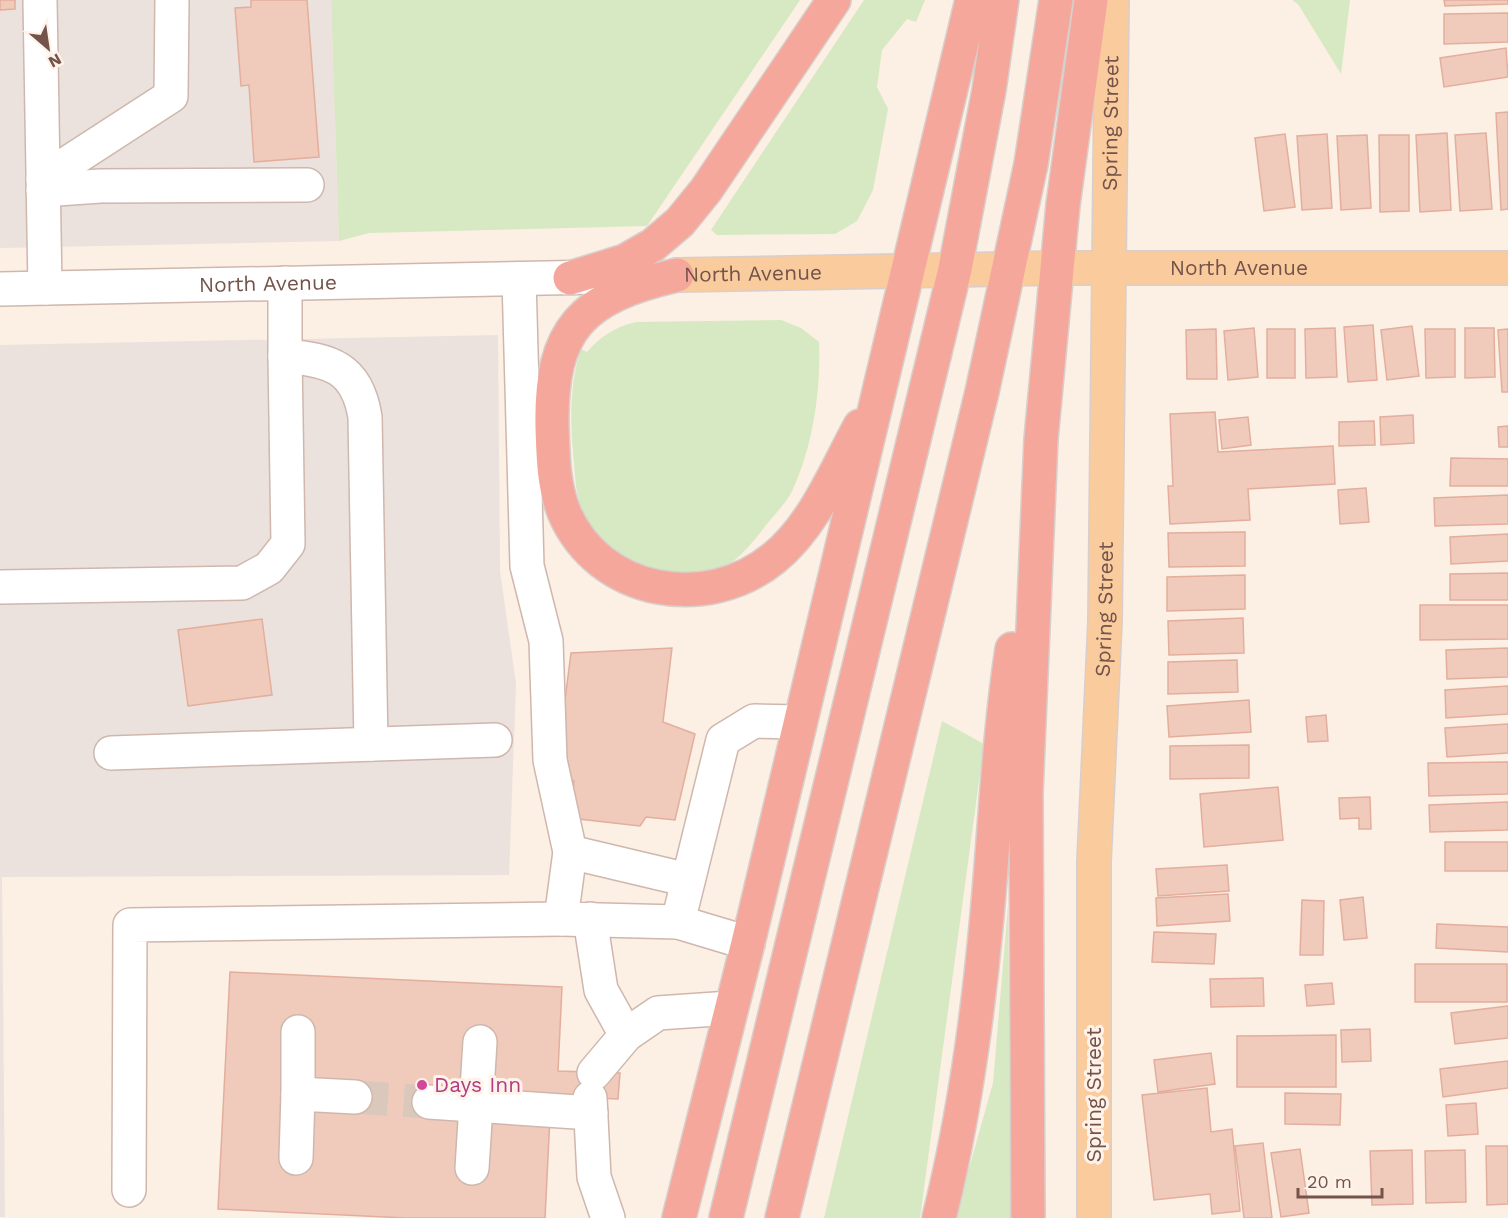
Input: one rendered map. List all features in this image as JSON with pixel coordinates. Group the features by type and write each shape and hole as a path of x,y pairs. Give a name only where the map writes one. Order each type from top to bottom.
{"highway":[{"path":"570,278 625,261 653,245 680,222 706,190 834,0"},
{"path":"679,1218 748,943 972,0"},
{"path":"726,1218 955,269 989,90 1002,0"},
{"path":"782,1218 982,392 1038,125 1056,0"},
{"path":"1028,1218 1026,793 1039,482 1056,268 1091,0"},
{"path":"677,275 632,288 590,312 563,344 553,378 553,459 558,495 574,530 602,562 617,572 652,587 690,591 726,584 759,570 787,546 810,517 881,387"},
{"path":"939,1218 964,1101 986,926 1001,727 1039,482"}],"main road":[{"name":"Spring Street","path":"1094,1218 1094,862 1105,621 1107,267 1112,0"},
{"name":"North Avenue","path":"677,275 1107,267 1508,268"}],"street":[{"path":"40,0 45,288"},
{"path":"43,184 171,96 172,0"},
{"path":"43,184 307,185"},
{"name":"North Avenue","path":"0,289 677,275"},
{"path":"519,279 527,566 546,641 550,760 570,852 576,919 601,990 626,1035"},
{"path":"0,587 242,583 269,568 288,544 285,283"},
{"path":"285,356 319,359 348,374 362,397 366,428 370,744"},
{"path":"678,922 723,740 754,721 800,722"},
{"path":"111,753 495,740"},
{"path":"570,852 688,880"},
{"path":"129,1190 130,925 576,919 678,922 748,943"},
{"path":"608,1218 594,1178 591,1095 626,1035 658,1013 730,1008"},
{"path":"296,1158 298,1032"},
{"path":"472,1168 480,1042"},
{"path":"298,1094 355,1097"},
{"path":"429,1102 477,1105 591,1095"}],"shaded area":[{"path":"0,0 331,0 339,241 0,248"},
{"path":"498,335 500,571 516,684 509,875 2,877 5,1217 0,1217 0,345"}],"green space":[{"path":"331,0 800,0 647,226 369,233 339,241"},
{"path":"864,0 925,0 916,22 907,19 882,50 877,87 888,109 873,190 857,221 835,234 717,235 711,230"},
{"path":"1292,0 1350,0 1341,74 1298,4"},
{"path":"781,320 801,328 819,342 819,379 811,436 800,472 788,499 747,548 731,563 720,569 686,575 669,573 652,569 619,553 593,529 584,515 577,492 571,413 575,374 581,349 587,352 609,333 636,322"},
{"path":"942,721 984,744 920,1218 824,1218"},
{"path":"1008,906 1011,1218 955,1218 993,1083"}],"building":[{"path":"0,0 15,0 15,9 0,10"},
{"path":"251,0 307,0 319,157 254,162 249,85 241,86 235,8 251,7"},
{"path":"1444,0 1508,0 1508,4 1445,6"},
{"path":"1508,13 1508,42 1444,44 1444,14"},
{"path":"1506,48 1508,77 1444,87 1440,58"},
{"path":"1508,112 1508,209 1501,210 1496,113"},
{"path":"1447,133 1451,210 1420,212 1416,135"},
{"path":"1486,133 1492,209 1460,211 1455,135"},
{"path":"1285,134 1295,207 1264,211 1255,138"},
{"path":"1327,134 1332,208 1302,210 1297,136"},
{"path":"1367,135 1371,208 1341,210 1337,136"},
{"path":"1379,135 1409,135 1409,211 1380,212"},
{"path":"1373,325 1377,380 1348,382 1344,327"},
{"path":"1412,326 1419,376 1387,380 1381,330"},
{"path":"1254,328 1258,377 1228,380 1224,331"},
{"path":"1335,328 1337,377 1306,378 1305,329"},
{"path":"1465,328 1494,328 1495,377 1465,378"},
{"path":"1216,329 1217,379 1187,379 1186,330"},
{"path":"1267,329 1295,329 1295,378 1267,378"},
{"path":"1425,329 1455,329 1455,377 1426,378"},
{"path":"1508,329 1508,392 1502,392 1498,330"},
{"path":"1215,412 1218,452 1333,446 1335,484 1248,489 1250,520 1170,524 1168,486 1173,486 1170,414"},
{"path":"1413,415 1414,443 1381,445 1380,417"},
{"path":"1248,417 1251,445 1222,449 1219,420"},
{"path":"1374,421 1375,445 1339,446 1339,422"},
{"path":"1508,426 1508,447 1499,447 1498,427"},
{"path":"1451,458 1508,459 1508,486 1450,486"},
{"path":"1366,488 1369,522 1340,524 1338,490"},
{"path":"1508,495 1508,524 1435,526 1434,498"},
{"path":"1245,532 1245,566 1169,567 1168,533"},
{"path":"1508,534 1508,561 1451,564 1450,537"},
{"path":"1508,573 1508,600 1450,600 1450,574"},
{"path":"1245,575 1245,609 1167,611 1167,577"},
{"path":"1420,605 1508,605 1508,639 1420,640"},
{"path":"1243,618 1244,653 1169,655 1168,621"},
{"path":"262,619 272,695 188,706 178,630"},
{"path":"672,648 663,722 695,734 675,820 646,817 640,826 570,818 574,781 555,778 571,653"},
{"path":"1508,648 1508,677 1447,679 1446,650"},
{"path":"1237,660 1238,692 1168,694 1168,662"},
{"path":"1508,686 1508,714 1446,718 1445,690"},
{"path":"1249,700 1251,732 1169,737 1167,706"},
{"path":"1326,715 1328,741 1308,742 1306,717"},
{"path":"1508,724 1508,753 1447,757 1445,728"},
{"path":"1249,745 1249,778 1170,779 1170,746"},
{"path":"1508,762 1508,794 1429,796 1428,763"},
{"path":"1278,787 1283,840 1204,847 1200,794"},
{"path":"1370,797 1371,829 1359,829 1359,818 1340,819 1339,798"},
{"path":"1508,802 1508,830 1430,832 1429,805"},
{"path":"1445,842 1508,842 1508,871 1445,871"},
{"path":"1227,865 1229,891 1158,896 1156,869"},
{"path":"1228,894 1230,921 1157,926 1156,898"},
{"path":"1363,897 1367,938 1344,940 1340,900"},
{"path":"1302,900 1324,901 1323,955 1300,955"},
{"path":"1437,924 1508,927 1508,952 1436,948"},
{"path":"1154,932 1216,934 1214,964 1152,962"},
{"path":"1415,964 1507,964 1507,1002 1415,1002"},
{"name":"Days Inn","path":"230,972 562,987 558,1071 620,1073 618,1099 551,1096 545,1218 406,1218 218,1209"},
{"path":"1263,978 1264,1006 1211,1007 1210,979"},
{"path":"1332,983 1334,1004 1307,1006 1305,985"},
{"path":"1508,1006 1508,1038 1455,1044 1451,1013"},
{"path":"1370,1029 1371,1061 1342,1062 1341,1030"},
{"path":"1336,1035 1336,1087 1237,1087 1237,1036"},
{"path":"1211,1053 1215,1084 1158,1092 1154,1060"},
{"path":"1508,1061 1508,1088 1443,1097 1440,1069"},
{"path":"1207,1088 1211,1132 1232,1129 1240,1211 1212,1214 1210,1194 1154,1200 1142,1095"},
{"path":"1285,1093 1341,1094 1340,1125 1285,1124"},
{"path":"1476,1103 1478,1134 1448,1136 1446,1105"},
{"path":"1263,1143 1272,1218 1244,1218 1235,1146"},
{"path":"1486,1146 1508,1146 1508,1204 1487,1205"},
{"path":"1300,1149 1309,1213 1281,1217 1271,1153"},
{"path":"1412,1150 1413,1204 1372,1205 1370,1151"},
{"path":"1465,1150 1466,1202 1426,1203 1425,1151"}],"tunnel":[{"path":"355,1097 429,1102"}],"place":[{"name":"Days Inn","path":"422,1085"}]}
